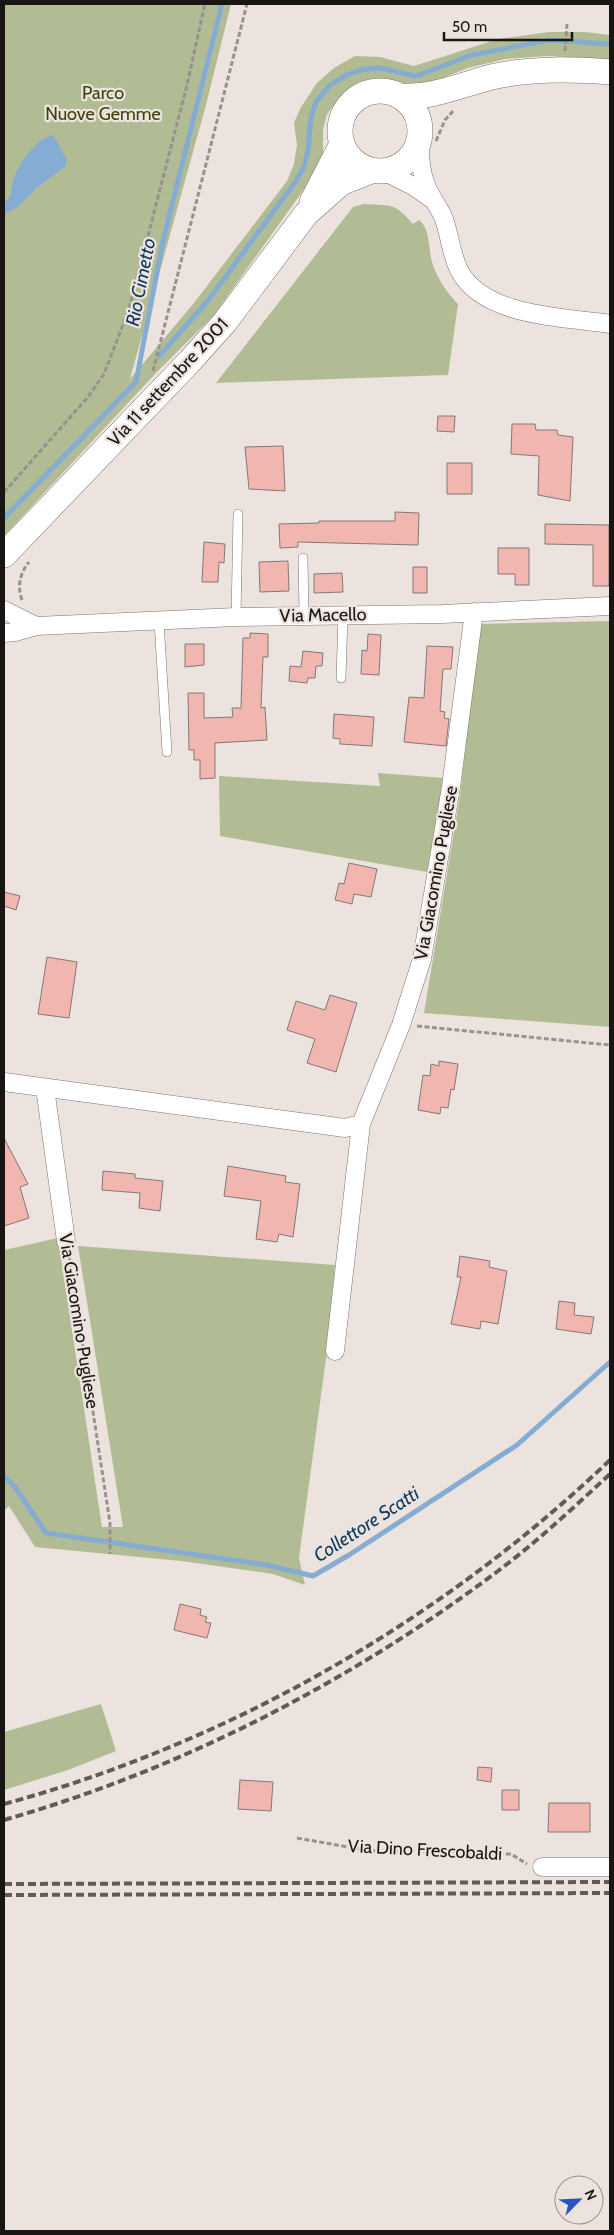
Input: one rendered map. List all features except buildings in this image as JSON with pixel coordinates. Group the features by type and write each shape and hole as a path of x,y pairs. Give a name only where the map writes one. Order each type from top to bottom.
{"main road":[{"name":"Via 11 settembre 2001","path":"306,214 341,183 377,171 395,168 406,162 425,139 430,114 496,76 564,69 610,72"},
{"name":"Via 11 settembre 2001","path":"4,573 11,548 156,397 224,322 306,214 342,144 340,132 342,120 354,100 376,91 388,92 399,96 458,98"},
{"path":"399,96 410,104 417,115 425,139"},
{"path":"342,144 353,161 377,171"}],"street":[{"path":"425,139 421,168 425,183 441,213 453,257 460,272 473,289 486,299 504,307 610,324"},
{"path":"377,171 413,186 433,200"},
{"name":"Via Macello","path":"4,633 36,626 236,617 474,612 610,606"},
{"name":"Via Macello","path":"4,610 36,626"},
{"name":"Via Giacomino Pugliese","path":"335,1351 361,1124 401,1025 422,959 452,787 474,612"},
{"path":"4,1082 345,1128 361,1124"},
{"name":"Via Giacomino Pugliese","path":"45,1088 66,1241"},
{"path":"542,1867 610,1868"}],"lane":[{"path":"236,617 238,514"},
{"path":"303,558 304,616"},
{"path":"341,678 344,615"},
{"path":"159,621 167,752"}],"path":[{"path":"4,492 88,397 104,374 129,309 186,89 205,4"},
{"path":"156,397 152,368 247,4"},
{"path":"564,69 567,24"},
{"path":"425,139 439,131 458,98"},
{"path":"401,1025 610,1045"},
{"name":"Via Giacomino Pugliese","path":"66,1241 110,1523 110,1554"},
{"name":"Via Dino Frescobaldi","path":"296,1838 372,1850 511,1854 529,1866 542,1867"}],"green space":[{"name":"Parco Nuove Gemme","path":"4,4 231,4 206,105 130,379 194,303 287,181 294,164 297,145 294,123 301,107 317,83 334,68 355,56 380,57 414,66 498,39 549,32 585,32 610,35 610,59 547,56 505,59 468,68 435,81 411,85 369,80 356,84 344,92 327,114 323,130 323,156 307,185 214,315 156,373 4,536"},
{"path":"364,204 387,205 397,209 413,224 419,220 426,229 431,259 435,270 440,281 458,304 448,375 216,383 353,207"},
{"path":"610,621 610,1027 424,1013 460,795 480,624"},
{"path":"378,773 444,778 427,872 220,836 219,776 380,786"},
{"path":"58,1238 102,1527 123,1527 78,1246 335,1265 327,1351 299,1558 305,1585 273,1574 181,1561 35,1547 9,1506 4,1511 4,1250"},
{"path":"101,1704 116,1751 68,1770 4,1790 4,1732"}],"water":[{"path":"53,135 67,159 65,167 36,188 20,205 4,214 4,204 10,197 13,179 21,163 36,145"}],"waterway":[{"name":"Rio Cimetto","path":"4,518 136,382 163,241 222,4"},
{"path":"159,356 207,302 296,181 304,167 308,150 311,117 316,102 329,86 346,75 361,70 380,68 416,76 472,55 550,40 610,44"},
{"name":"Collettore Scatti","path":"4,1476 15,1487 46,1533 267,1565 313,1576 349,1555 517,1445 610,1362"}],"railway":[{"path":"4,1804 88,1778 170,1747 250,1711 328,1670 403,1624 476,1573 545,1519 610,1460"},
{"path":"4,1820 70,1799 200,1748 324,1685 383,1650 442,1611 513,1560 610,1474"},
{"path":"4,1884 610,1882"},
{"path":"4,1895 610,1893"}]}
